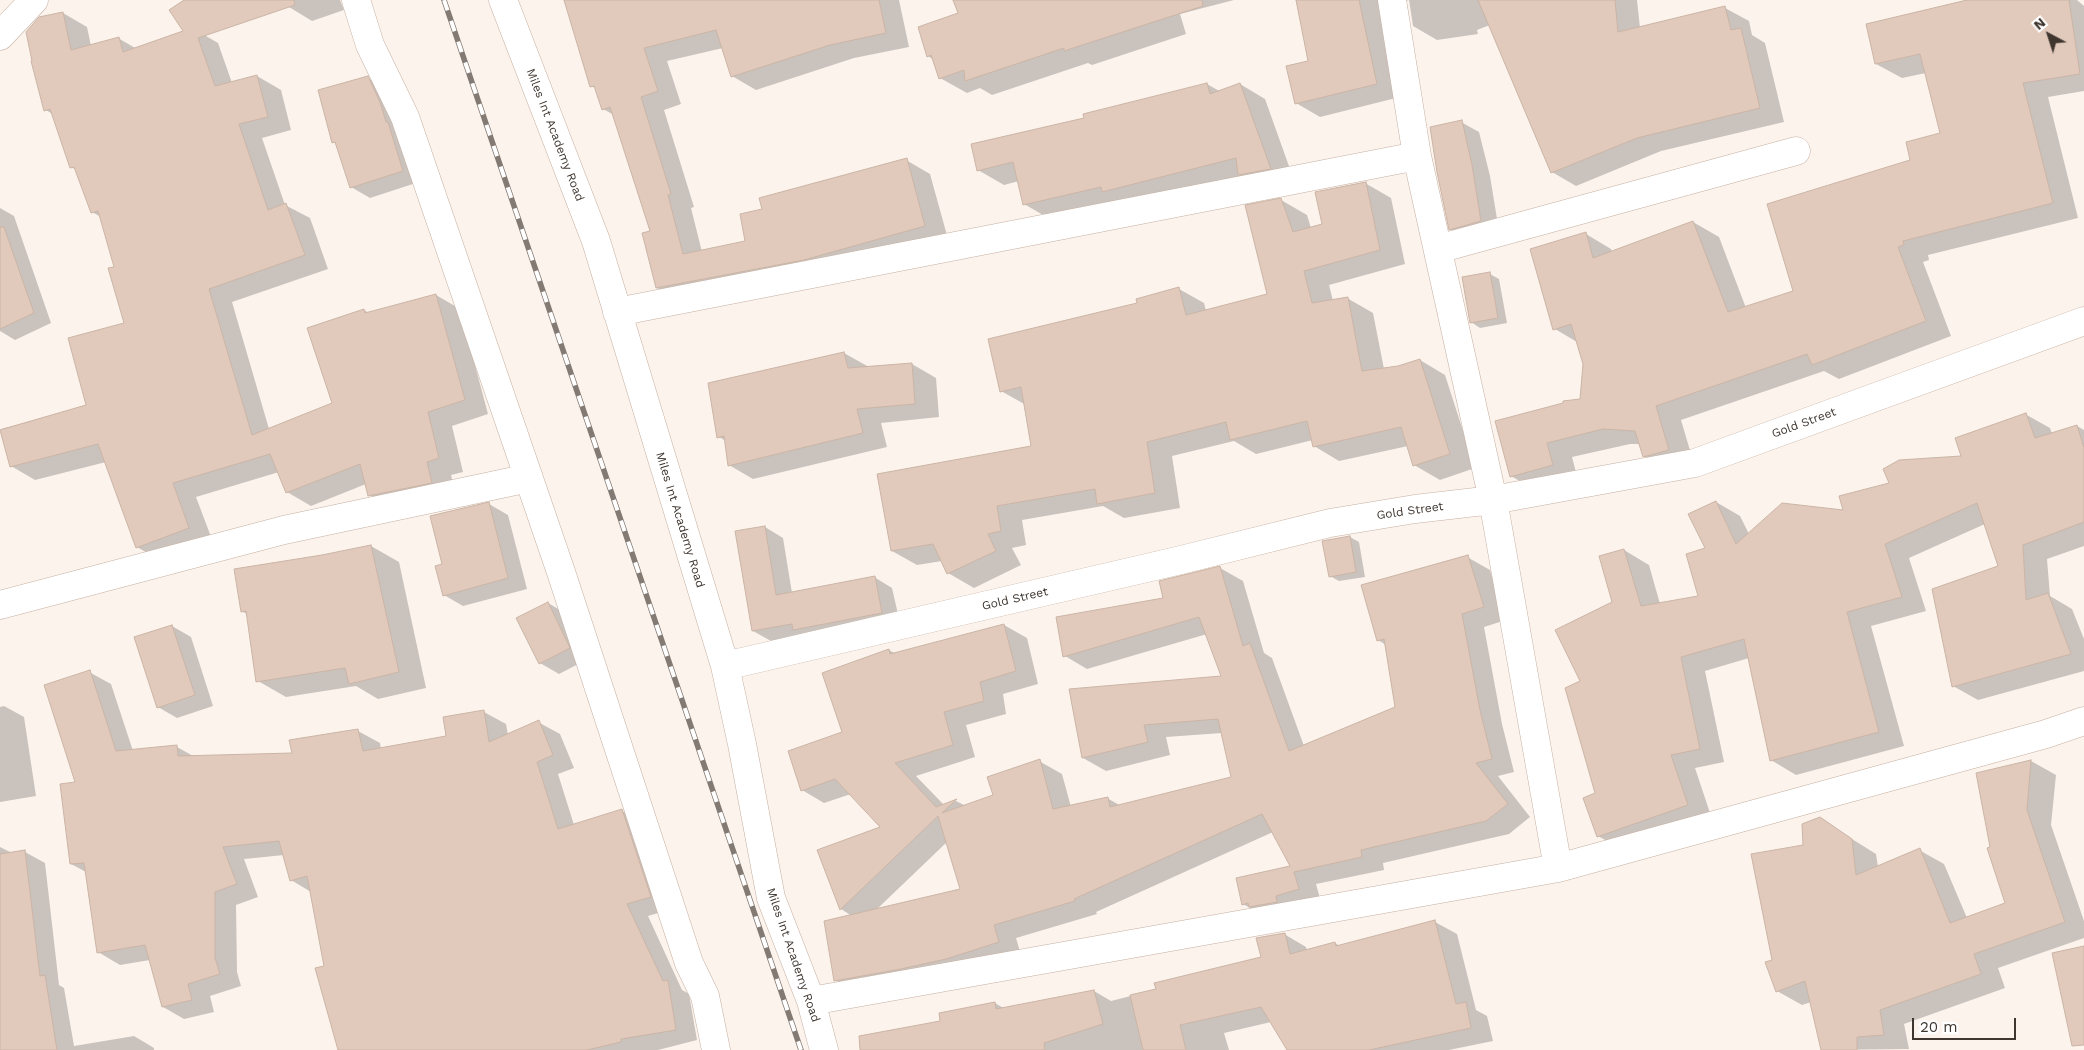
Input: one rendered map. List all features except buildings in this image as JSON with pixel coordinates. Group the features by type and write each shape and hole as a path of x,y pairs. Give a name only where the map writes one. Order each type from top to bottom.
{"street":[{"path":"0,36 34,0"},
{"path":"356,0 370,45 405,117 529,478 689,963 705,996 716,1050"},
{"name":"Miles Int Academy Road","path":"503,0 596,241 725,666 742,744 770,898 811,1001 824,1050"},
{"path":"1392,0 1417,156 1493,500 1558,868"},
{"path":"1438,249 1796,151"},
{"path":"617,312 1417,156"},
{"name":"Gold Street","path":"725,666 1181,560 1330,523 1415,509 1493,500 1695,463 2084,322"},
{"path":"0,605 284,530 529,478"},
{"path":"811,1001 1558,868 2046,734 2084,721"}],"railway":[{"path":"444,0 801,1050"}]}
